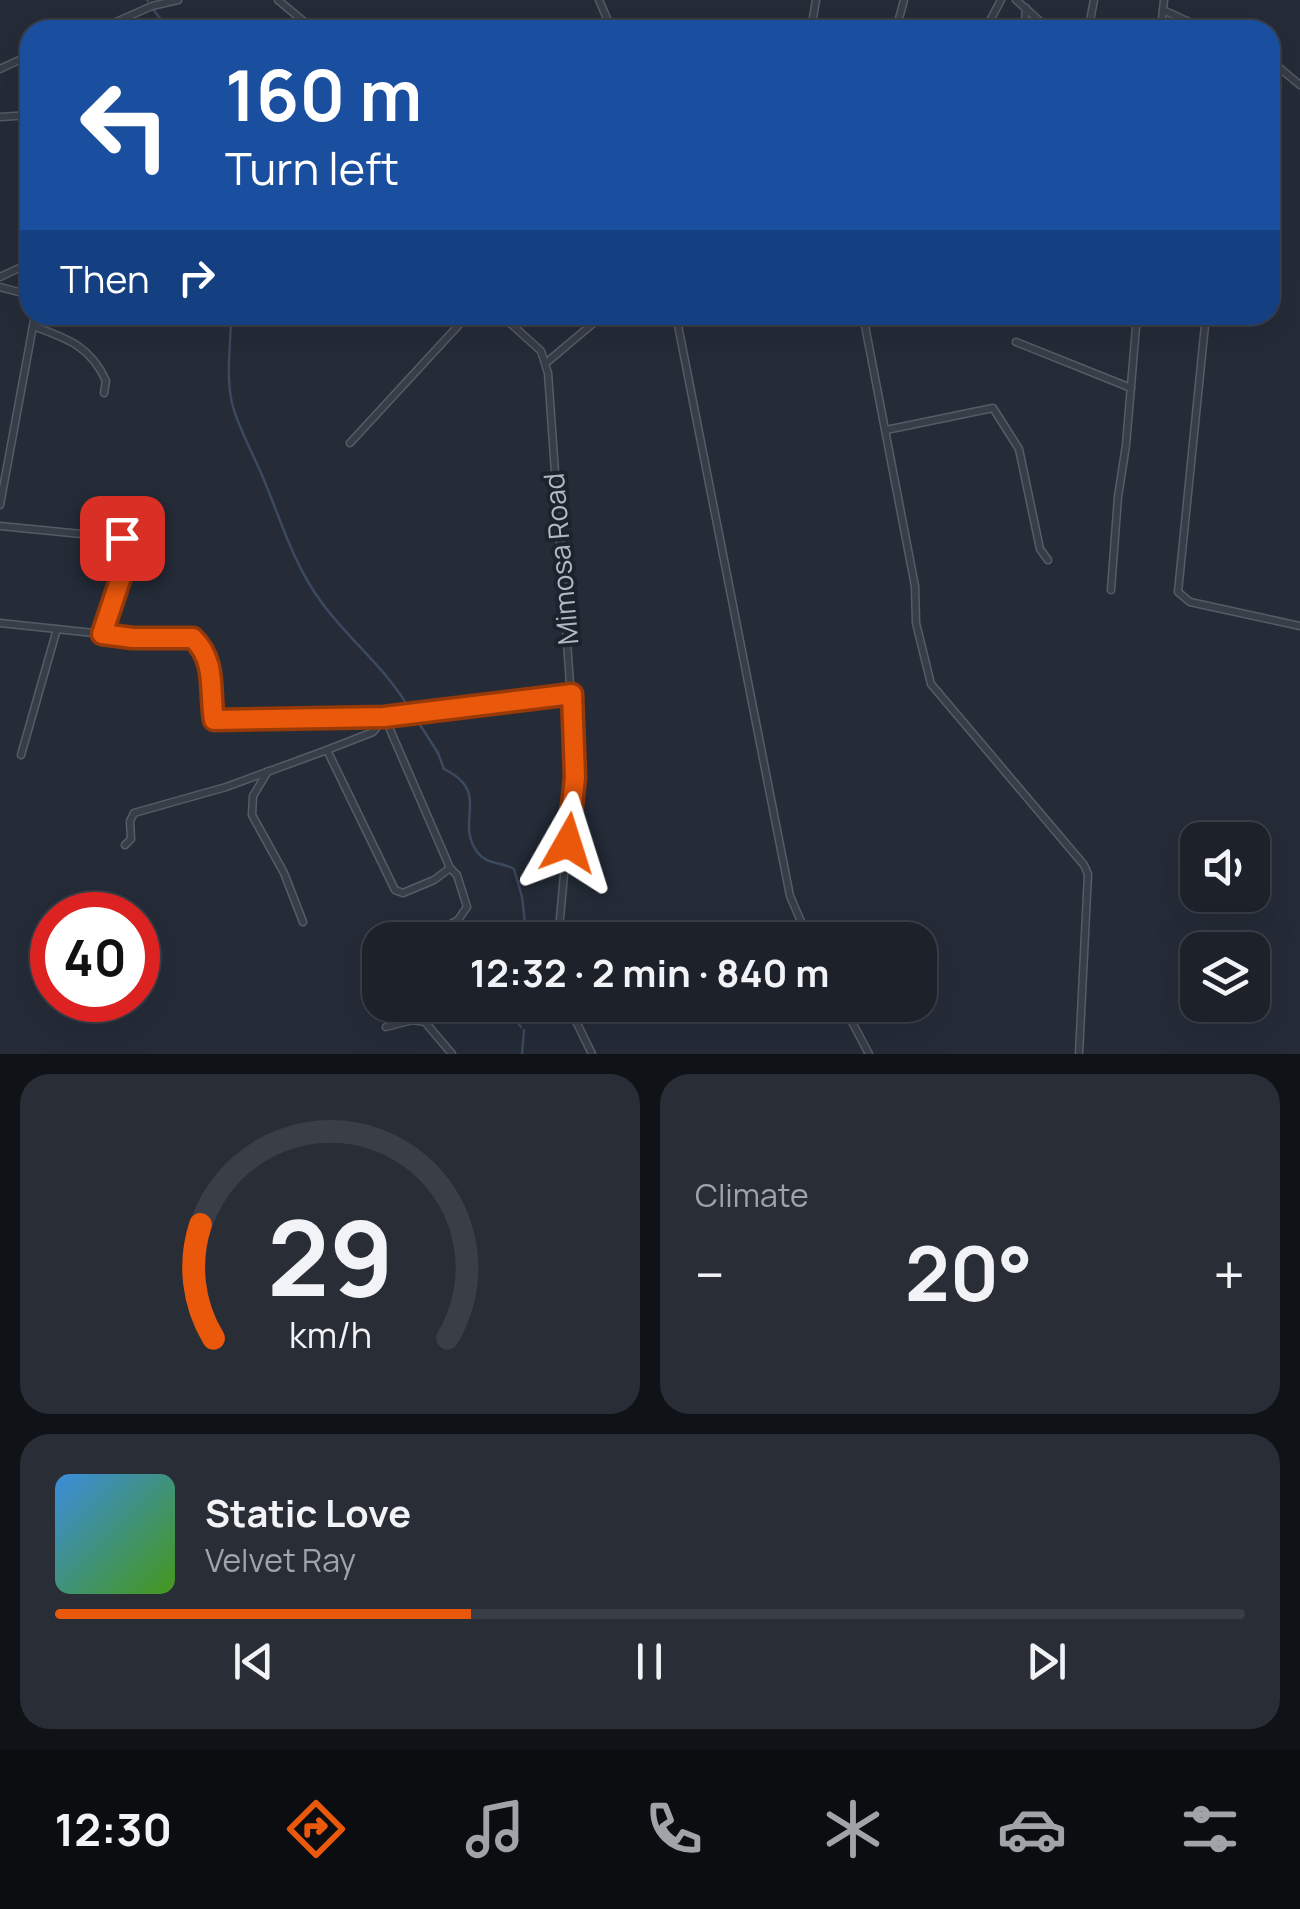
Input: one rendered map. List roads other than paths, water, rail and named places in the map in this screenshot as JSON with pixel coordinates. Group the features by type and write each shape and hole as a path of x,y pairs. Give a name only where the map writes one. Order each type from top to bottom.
{"street":[{"path":"120,20 178,0"},
{"path":"278,0 302,20"},
{"path":"1016,0 1039,20"},
{"path":"1162,20 1164,0"},
{"path":"1025,20 1026,8"},
{"path":"1163,10 1185,20"},
{"path":"1280,68 1300,85"},
{"path":"350,443 459,325"},
{"path":"512,325 541,351 546,363 591,325"},
{"path":"678,325 790,896 801,922"},
{"path":"865,325 915,586 916,622 930,681 1087,870 1079,1054"},
{"path":"1111,590 1136,325"},
{"path":"1205,325 1178,592 1190,602 1300,626"},
{"path":"0,506 33,326 78,343 91,354 106,380 104,393"},
{"path":"1016,342 1131,388"},
{"name":"Mimosa Road","path":"546,363 575,777 560,922"},
{"path":"886,430 993,408 1018,444 1040,549 1048,560"},
{"path":"0,526 122,538 128,542 127,560 102,634"},
{"path":"1,625 133,638 193,638 202,648 212,674 214,720 384,717 572,694"},
{"path":"22,755 57,629"},
{"path":"125,845 134,812 226,787 327,750 373,732 384,717"},
{"path":"384,717 467,906 454,922"},
{"path":"327,750 395,890 403,893 434,880 450,868"},
{"path":"268,770 253,796 252,815 284,873 303,922"},
{"path":"386,1027 413,1020 425,1022 452,1054"},
{"path":"576,1022 592,1054"},
{"path":"851,1022 868,1054"}],"waterway":[{"path":"152,8 161,20"},
{"path":"231,325 229,373 233,407 297,561 322,603 391,682 410,710"},
{"path":"417,720 444,769 466,788 470,798 471,841 478,853 486,860 514,869 525,922"},
{"path":"517,1022 521,1027"},
{"path":"522,1054 524,1030"}]}
